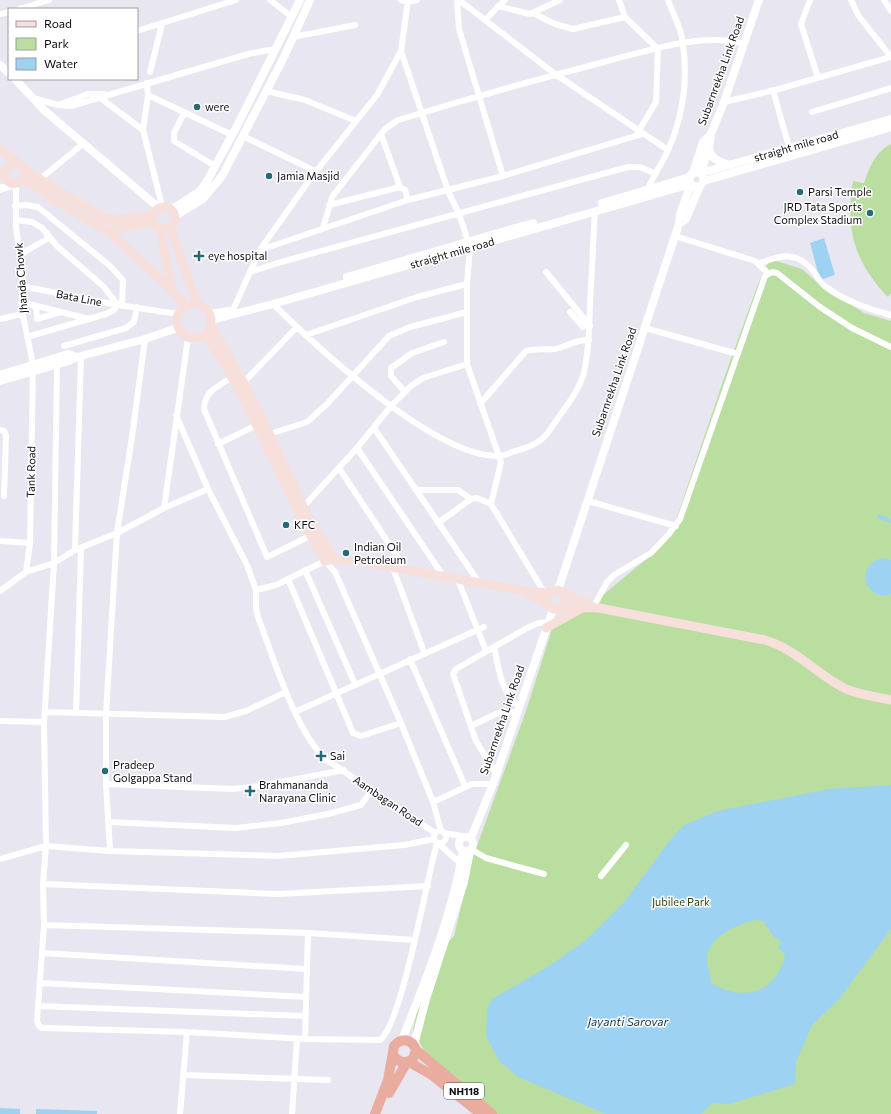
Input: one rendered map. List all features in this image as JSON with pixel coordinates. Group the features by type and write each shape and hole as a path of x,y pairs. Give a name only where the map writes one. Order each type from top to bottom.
{"highway":[{"name":"NH118","path":"402,1040 406,1040 492,1114"},
{"path":"375,1114 384,1090 394,1046 402,1040"},
{"path":"381,1114 395,1080 415,1055 415,1048"},
{"name":"NH118","path":"393,1055 400,1062 408,1062 432,1075 481,1114"}],"main road":[{"path":"0,149 25,170 104,218 115,220 156,212 173,213 174,223 170,227 160,229"},
{"path":"17,162 10,163 2,171 6,181 34,185 61,204 102,229 108,231 172,290 185,306"},
{"path":"17,183 25,170"},
{"path":"156,212 172,290"},
{"path":"108,231 156,212"},
{"path":"170,227 197,304"},
{"path":"211,320 205,334 196,338 188,338 181,334 177,328 178,314 185,306 197,304 207,307 211,320 270,434 330,560"},
{"path":"205,334 232,376 310,536 330,560 392,568 525,591 560,592 596,607 778,644 790,650 846,689 864,695 891,700"},
{"path":"525,591 550,606 583,608 596,607"},
{"path":"546,592 546,600 550,606"},
{"path":"560,592 565,597 562,607"},
{"path":"547,625 583,608"}],"street":[{"path":"22,8 48,0"},
{"path":"138,31 236,0"},
{"path":"270,0 292,17"},
{"path":"173,213 200,191 215,166 300,0"},
{"path":"173,213 195,204 212,190 222,176 266,92 310,0"},
{"path":"233,310 260,250 315,171 382,88 401,50 406,1 417,0"},
{"path":"458,0 556,74 639,133 668,150"},
{"path":"458,0 459,29 478,97 503,176"},
{"path":"485,20 505,0"},
{"path":"533,13 560,0"},
{"path":"260,250 408,200 503,176 639,133 656,102 658,48 625,17 619,0"},
{"path":"648,189 654,173 668,150 680,120 684,102 683,42 668,0"},
{"name":"Subarnrekha Link Road","path":"560,592 588,501 646,328 679,224 680,214 709,146 711,134 724,102 759,0"},
{"path":"810,0 801,24 818,78"},
{"path":"724,102 818,78 891,57 858,15 850,0"},
{"path":"884,0 891,11"},
{"path":"498,6 504,9 533,13 554,24 573,29 625,17"},
{"path":"150,72 162,24"},
{"path":"293,37 355,25"},
{"path":"323,228 332,197 391,123 423,112 556,74 683,42 732,40 744,44"},
{"path":"33,98 58,105 71,106 248,54 275,49"},
{"path":"401,50 423,112 448,191 459,214 470,244 467,284 467,364 501,462 501,468 491,504"},
{"path":"16,80 33,98 156,212"},
{"path":"148,83 148,95 143,130 156,212"},
{"path":"812,112 891,88"},
{"path":"773,90 789,147"},
{"path":"58,105 88,94 103,92 106,95"},
{"path":"266,92 305,100 356,121"},
{"path":"148,95 232,135"},
{"path":"99,97 143,130"},
{"path":"184,113 173,135 174,141 215,166"},
{"name":"straight mile road","path":"211,320 233,310 594,211 694,179 730,165 891,119"},
{"name":"straight mile road","path":"211,320 273,304 648,189 694,179 891,127"},
{"path":"381,134 400,187 405,190 408,200"},
{"path":"694,179 703,142 711,134"},
{"path":"243,136 315,171"},
{"path":"40,179 83,144"},
{"path":"709,146 710,152 715,159 730,165"},
{"path":"250,272 281,262 628,167 640,167 654,173"},
{"path":"0,188 17,183"},
{"name":"Jhanda Chowk","path":"17,183 15,206 21,254 22,314 33,367"},
{"path":"329,205 400,187"},
{"path":"15,206 26,205 38,208 110,266 123,280 120,306 111,312 27,337"},
{"path":"273,304 306,335 391,406 455,446 467,451 498,456 527,449 538,444 549,433 580,385 589,340 594,211"},
{"path":"16,220 32,222 47,233 57,246 103,286 120,306"},
{"path":"21,254 47,239 47,233"},
{"path":"675,236 755,261 768,273 778,273 820,307 852,328 891,347"},
{"path":"759,264 774,257 795,257 805,263 825,286 852,301 891,315"},
{"path":"546,272 590,326"},
{"path":"596,607 607,582 614,575 651,553 676,526 683,512 765,276 768,273"},
{"path":"306,335 404,301 467,284"},
{"name":"Bata Line","path":"21,286 120,306 178,314"},
{"path":"21,302 90,319"},
{"path":"36,306 37,319 62,312"},
{"path":"64,346 126,328 134,322 136,307"},
{"path":"270,434 307,422 389,336 410,327 467,312"},
{"path":"570,312 583,327"},
{"path":"0,319 22,314"},
{"path":"244,382 297,327"},
{"path":"0,375 33,367 57,365 79,356 145,339 177,328"},
{"path":"646,328 738,354"},
{"path":"164,508 176,414 188,338"},
{"path":"110,851 106,784 106,714 117,533 145,339"},
{"path":"480,404 526,351 533,349 556,349 575,340 589,340"},
{"path":"405,392 390,376 391,368 412,353 444,342"},
{"path":"0,381 68,354 79,356"},
{"path":"76,714 79,356"},
{"path":"304,506 357,448 391,406 405,392 423,378 467,364"},
{"path":"57,365 54,563 46,712 44,722 46,846 43,884 44,924 37,1021 39,1026 42,1028 186,1032 375,1042 383,1038 389,1030 399,998 428,886 438,837 433,802 380,672 330,560 266,588 256,590"},
{"name":"Tank Road","path":"26,572 30,543 33,367"},
{"path":"232,376 208,394 204,402 205,415 266,557 310,536"},
{"name":"Aambagan Road","path":"176,414 208,489 247,565 256,590 256,608 258,617 286,692 295,712 317,751 327,760 344,770 438,837 461,864"},
{"path":"218,444 257,425"},
{"path":"374,428 480,584"},
{"path":"0,430 4,431 6,435 4,496"},
{"path":"357,448 444,577"},
{"path":"339,468 408,571"},
{"path":"0,591 26,572 54,563 78,549 117,533 164,508 208,489"},
{"path":"416,490 458,490 471,499"},
{"path":"438,523 471,499 477,498 491,504 546,592"},
{"path":"588,501 676,526"},
{"path":"0,541 30,543"},
{"path":"392,568 424,652"},
{"path":"305,570 355,684"},
{"path":"288,579 337,692 353,734 357,736 400,723"},
{"path":"458,580 486,651"},
{"name":"Subarnrekha Link Road","path":"469,838 494,784 547,625 550,606"},
{"path":"497,775 481,752 453,674 456,669 533,625 547,625"},
{"path":"295,712 424,652 484,627"},
{"path":"494,647 504,689 519,709"},
{"path":"410,659 466,786"},
{"path":"46,712 225,717 246,711 286,692"},
{"path":"471,726 500,712 519,709"},
{"path":"0,721 44,722"},
{"path":"106,784 233,789 260,786 344,770"},
{"path":"433,802 466,786 477,783 494,784"},
{"path":"108,822 236,828 281,823 360,806 372,790"},
{"path":"0,859 46,846 110,851 278,856 404,845 438,837 469,838"},
{"name":"Subarnrekha Link Road","path":"468,850 460,849 459,842 461,839 469,838"},
{"name":"Subarnrekha Link Road","path":"402,1040 422,988 458,882 461,864 468,850 474,845 469,838"},
{"path":"601,876 626,845"},
{"path":"468,850 486,858 544,874"},
{"name":"Subarnrekha Link Road","path":"415,1048 426,999 462,888 468,850"},
{"path":"43,884 278,894 428,886"},
{"path":"44,924 308,933 414,940"},
{"path":"305,1039 308,933"},
{"path":"42,953 307,970"},
{"path":"40,983 306,998"},
{"path":"38,1006 306,1016"},
{"path":"180,1114 186,1032"},
{"path":"292,1114 297,1039"},
{"path":"183,1075 328,1080"}],"green space":[{"name":"JRD Tata Sports Complex Stadium","path":"891,144 891,293 888,297 876,284 860,257 855,244 850,214 853,181 864,183 877,155"},
{"name":"Jubilee Park","path":"770,259 802,269 820,285 864,313 891,321 891,1114 492,1114 432,1065 413,1030 421,992 439,951 454,936 473,857 526,711 555,620 597,600 650,556 676,520 723,381 758,284"}],"water":[{"path":"824,238 835,275 820,280 810,243"},
{"path":"878,514 891,519 891,523 877,518"},
{"path":"882,558 891,560 891,594 882,595 875,593 866,582 865,575 867,569 873,562"},
{"name":"Jayanti Sarovar","path":"891,785 891,929 839,999 812,1025 796,1062 795,1084 729,1104 712,1103 701,1114 606,1114 518,1077 499,1061 486,1036 487,1010 492,999 549,966 586,940 625,901 670,840 684,825 717,811 829,789","holes":["755,920 763,921 774,937 779,939 781,943 778,947 785,955 781,968 774,978 766,986 757,991 746,993 723,989 711,983 707,959 712,944 732,928"]},
{"path":"0,1108 20,1109 20,1114 0,1114"},
{"path":"36,1109 97,1111 97,1114 36,1114"}],"place":[{"name":"were","path":"197,107"},
{"name":"Jamia Masjid","path":"269,176"},
{"name":"Parsi Temple","path":"800,192"},
{"name":"JRD Tata Sports Complex Stadium","path":"870,213"},
{"name":"eye hospital","path":"199,256"},
{"name":"KFC","path":"286,525"},
{"name":"Indian Oil Petroleum","path":"346,553"},
{"name":"Sai","path":"321,756"},
{"name":"Pradeep Golgappa Stand","path":"105,771"},
{"name":"Brahmananda Narayana Clinic","path":"250,791"}]}
